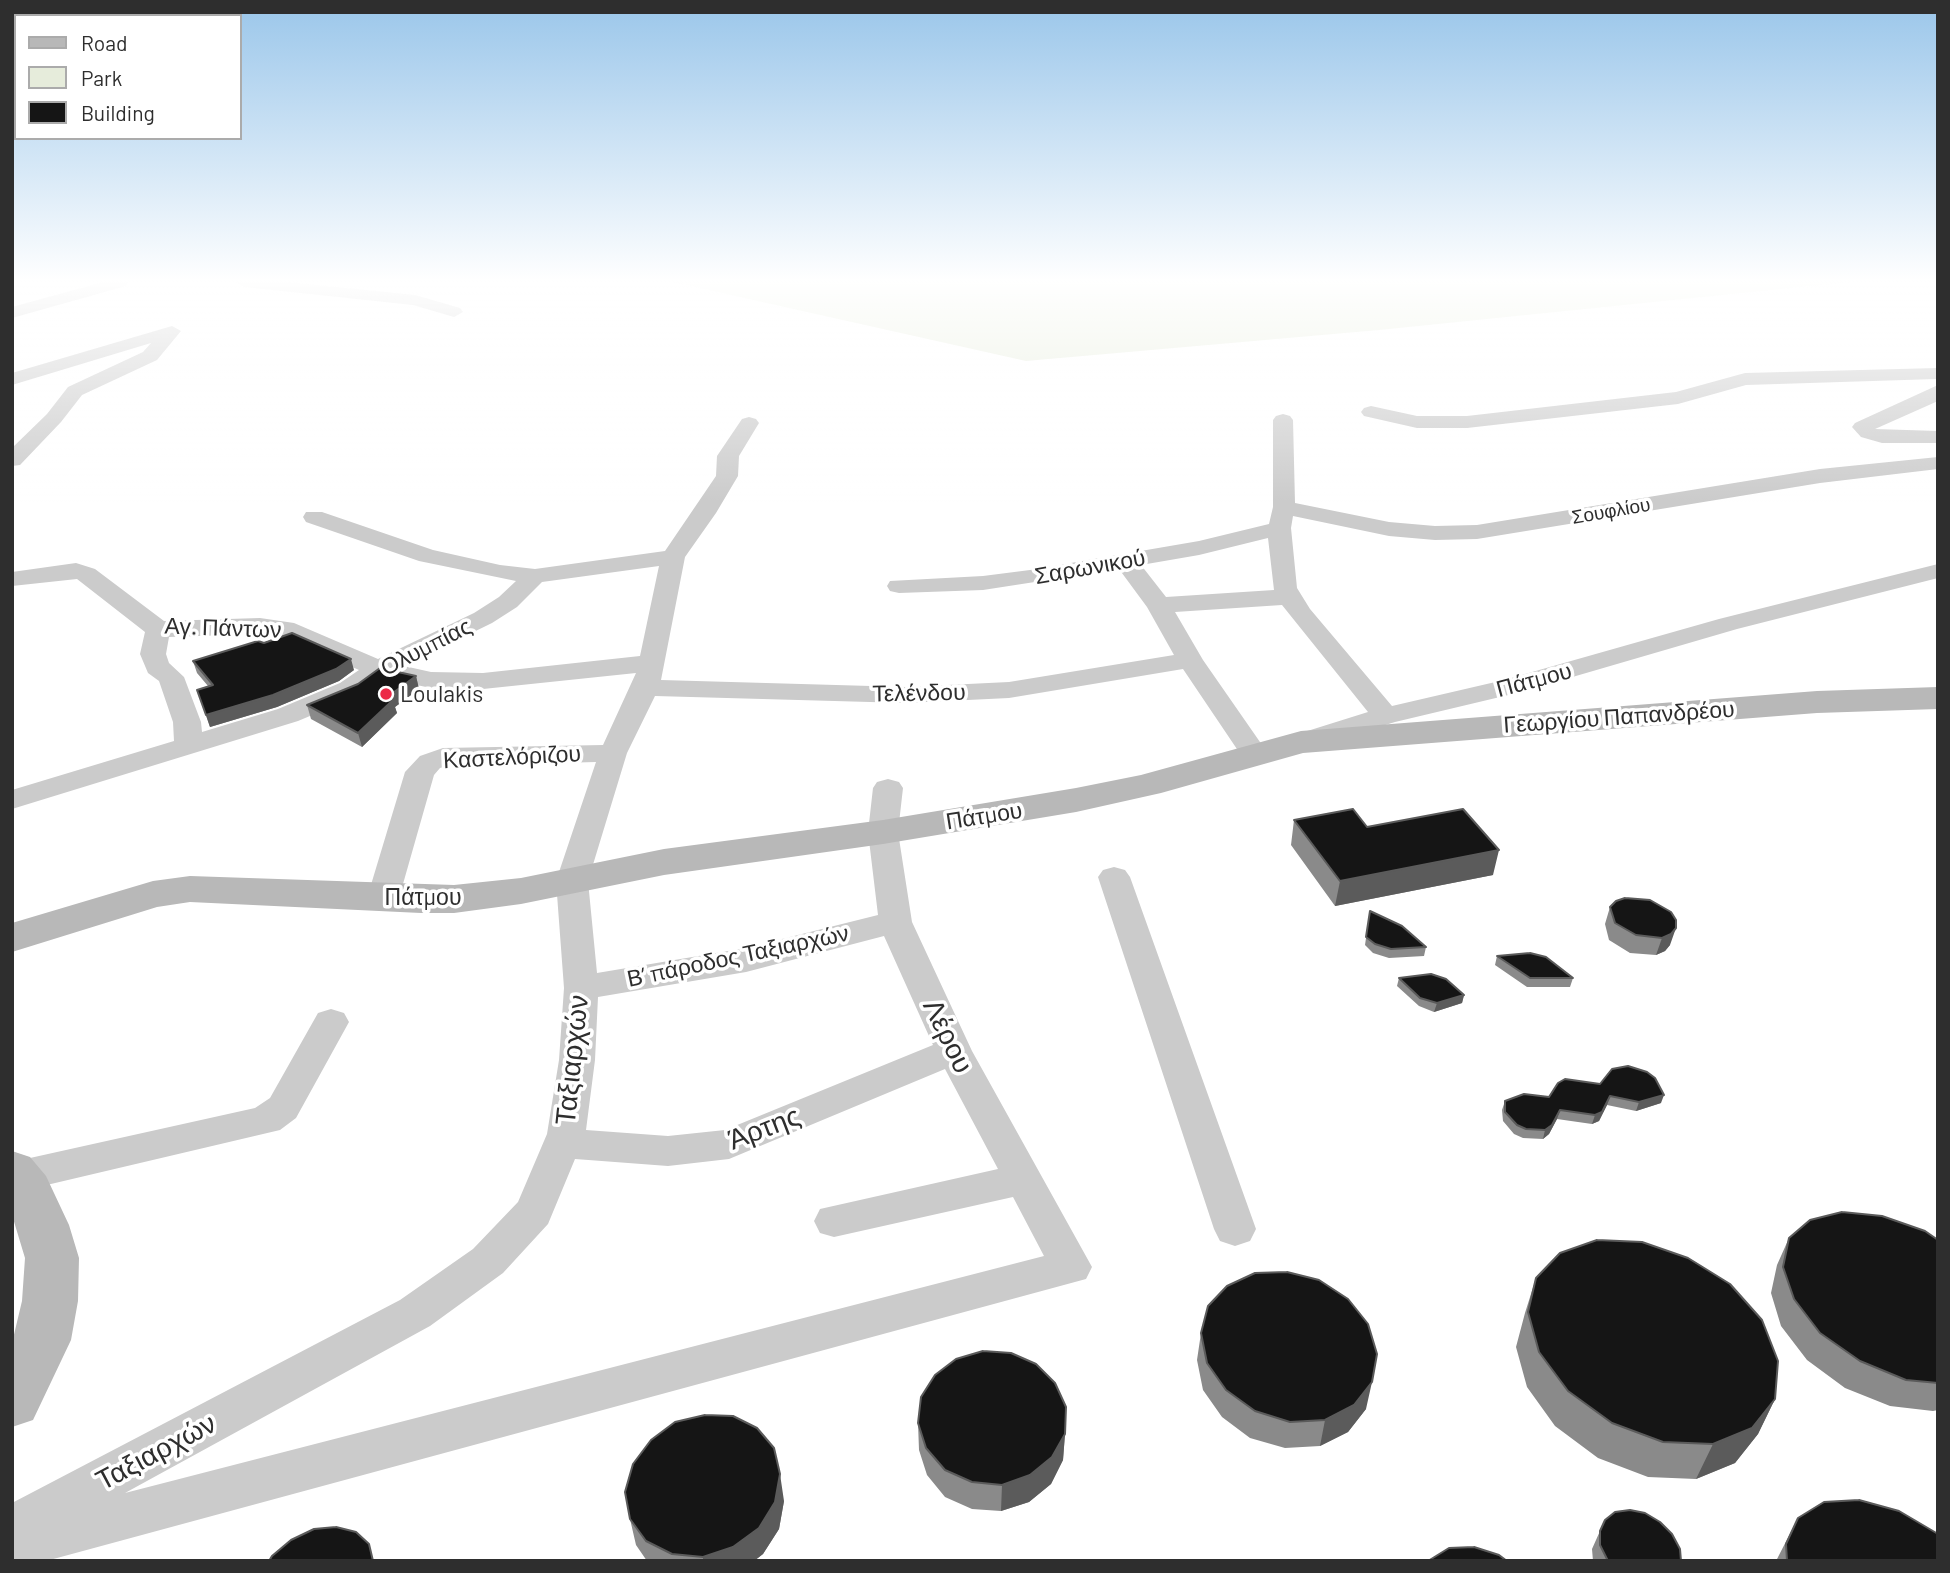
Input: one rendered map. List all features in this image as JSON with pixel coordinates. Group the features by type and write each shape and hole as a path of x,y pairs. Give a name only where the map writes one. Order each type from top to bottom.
{"street":[{"path":"12,379 87,355"},
{"path":"12,460 54,418 75,391 106,374 151,355"},
{"path":"1371,412 1417,422 1467,422 1658,401 1745,379 1937,380 1935,395 1862,427 1867,433 1882,437 1938,437"},
{"path":"1283,420 1281,518 1285,587 1289,597 1386,716"},
{"name":"Ταξιαρχών","path":"12,1530 415,1312 488,1261 534,1212 566,1135 577,1060 581,988 572,881 613,753 649,675 673,557 705,513 727,476 728,456 749,423"},
{"name":"Σουφλίου","path":"1281,518 1435,533 1477,532 1819,476 1938,463"},
{"path":"314,517 403,549 460,565 535,576 673,557"},
{"name":"Σαρωνικού","path":"900,586 983,583 1210,546 1281,518"},
{"path":"1125,561 1159,605 1190,660 1255,755"},
{"name":"Αγ. Πάντων","path":"12,579 61,570 86,573 160,628 177,630 260,626 293,631 378,670 431,680 483,681 649,675"},
{"name":"Πάτμου","path":"12,938 153,894 190,889 454,899 521,891 664,862 883,832 1076,800 1147,785 1386,716 1511,686 1728,624 1938,570"},
{"name":"Ολυμπίας","path":"12,800 288,715 350,689 378,670 483,618 508,602 535,576"},
{"path":"1159,605 1289,597"},
{"path":"160,628 154,640 153,654 157,667 171,677 187,722 189,744"},
{"name":"Τελένδου","path":"649,675 798,694 906,695 1009,690 1190,660"},
{"name":"Γεωργίου Παπανδρέου","path":"1301,742 1817,702 1938,698"},
{"name":"Καστελόριζου","path":"383,898 420,772 430,762 443,757 613,753"},
{"name":"Λέρου","path":"12,1546 1071,1267 954,1051 895,922 883,832 888,788"},
{"path":"1114,877 1235,1229"},
{"name":"Β’ πάροδος Ταξιαρχών","path":"581,988 746,960 895,922"},
{"path":"12,1401 43,1340 50,1301 51,1258 43,1225 28,1191 14,1173 266,1119 283,1108 331,1022"},
{"name":"Άρτης","path":"562,1143 668,1151 729,1144 954,1051"},
{"path":"834,1221 1021,1179"}],"green space":[{"path":"1001,355 1090,355 1026,361"}],"building":[{"path":"292,633 351,659 336,669 273,695 206,715 197,690 213,685 193,661"},
{"path":"380,668 416,676 386,698 393,700 358,733 307,705 358,684"},
{"path":"1353,809 1367,827 1463,809 1499,850 1340,881 1294,820"},
{"path":"1625,898 1650,900 1671,912 1676,920 1676,928 1662,938 1636,935 1615,923 1610,907"},
{"path":"1370,911 1402,926 1426,947 1391,949 1375,944 1366,937"},
{"path":"1530,953 1546,957 1573,978 1530,978 1497,956"},
{"path":"1431,974 1446,979 1464,995 1437,1003 1420,998 1399,978"},
{"path":"1628,1066 1647,1072 1655,1078 1664,1095 1639,1102 1610,1096 1602,1112 1595,1115 1560,1110 1552,1125 1545,1130 1526,1129 1517,1125 1505,1112 1505,1101 1524,1094 1549,1097 1558,1083 1565,1079 1600,1084 1612,1069"},
{"path":"1842,1212 1882,1216 1925,1231 1938,1240 1938,1383 1906,1380 1860,1361 1820,1333 1794,1299 1783,1267 1789,1238 1810,1220"},
{"path":"1597,1240 1642,1242 1688,1258 1730,1284 1762,1320 1778,1361 1775,1399 1752,1428 1713,1444 1663,1442 1612,1423 1568,1391 1539,1352 1528,1312 1536,1278 1560,1253"},
{"path":"1287,1272 1319,1280 1348,1299 1368,1324 1377,1354 1372,1382 1354,1405 1325,1420 1290,1422 1255,1411 1226,1390 1207,1363 1201,1333 1208,1306 1227,1286 1255,1273"},
{"path":"983,1351 1011,1353 1036,1364 1055,1383 1066,1407 1065,1434 1052,1457 1030,1475 1002,1485 972,1482 945,1470 926,1448 918,1423 921,1397 935,1375 956,1359"},
{"path":"705,1415 733,1416 757,1428 774,1448 780,1474 775,1502 759,1528 733,1547 703,1557 672,1554 646,1541 630,1519 625,1492 633,1464 651,1440 675,1422"},
{"path":"1859,1500 1899,1511 1938,1534 1938,1561 1787,1561 1786,1544 1798,1518 1824,1502"},
{"path":"1630,1510 1645,1513 1660,1522 1672,1534 1680,1549 1681,1561 1608,1561 1600,1545 1600,1531 1605,1520 1615,1512"},
{"path":"336,1527 356,1532 369,1544 373,1561 269,1561 291,1540 314,1529"},
{"path":"1474,1547 1499,1555 1507,1561 1428,1561 1449,1548"}],"place":[{"name":"Loulakis","path":"386,694"}]}
